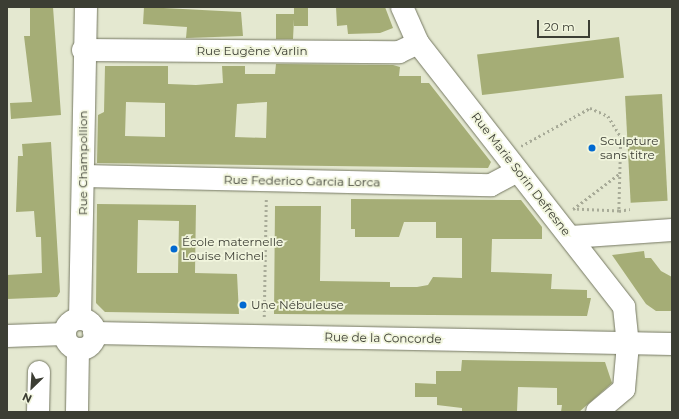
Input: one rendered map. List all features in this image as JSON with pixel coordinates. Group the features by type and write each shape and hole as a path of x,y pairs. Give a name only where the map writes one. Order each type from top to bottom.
{"street":[{"name":"Rue Champollion","path":"86,7 83,50 87,326"},
{"name":"Rue Marie Sorin Defresne","path":"402,7 418,43 511,163 571,237 624,307 628,344 624,389 597,412"},
{"name":"Rue Eugène Varlin","path":"83,50 400,52 418,43"},
{"name":"Rue Federico Garcia Lorca","path":"84,176 491,185 511,163"},
{"path":"571,237 672,230"},
{"path":"77,412 71,342 67,327 87,326"},
{"name":"Rue de la Concorde","path":"87,326 264,336 672,344"},
{"path":"7,336 71,342"},
{"path":"38,412 39,372"}],"path":[{"path":"511,163 590,108 608,116 621,137 619,211"},
{"path":"619,174 573,209 630,210"},
{"path":"264,336 266,206"}],"building":[{"path":"30,7 53,7 61,115 11,119 10,103 32,102 24,36 30,36"},
{"path":"144,7 241,12 243,36 186,38 187,27 143,24"},
{"path":"294,7 308,7 308,26 294,26 294,19 293,39 276,39 276,14 294,14"},
{"path":"336,7 385,7 393,28 380,33 348,34 347,25 337,26"},
{"path":"619,37 624,78 482,95 477,54"},
{"path":"276,64 393,65 400,67 399,76 421,76 421,83 429,83 491,162 488,168 97,163 98,115 104,112 105,66 168,66 168,84 196,85 223,83 222,66 245,66 245,74 275,74","holes":["126,102 165,103 165,137 125,136","267,102 266,138 235,137 237,104"]},
{"path":"662,94 668,201 631,203 625,96"},
{"path":"51,142 60,292 57,297 7,299 7,275 42,273 41,237 36,237 34,211 16,212 18,156 23,156 22,144"},
{"path":"351,199 521,200 542,227 542,239 492,239 491,272 552,274 551,289 587,290 587,298 591,298 587,316 274,314 275,206 321,206 320,281 390,282 390,287 417,287 428,285 433,277 462,278 462,238 436,238 436,222 404,222 399,237 355,237 355,229 351,229"},
{"name":"École maternelle Louise Michel","path":"97,204 196,205 195,273 237,274 239,314 105,312 96,303","holes":["138,220 179,221 178,273 137,273"]},
{"path":"644,251 645,258 651,258 661,271 672,277 672,311 656,311 646,304 612,255"},
{"path":"462,360 605,362 612,383 579,412 561,412 562,405 557,405 557,388 518,387 517,412 462,412 462,408 437,405 437,397 415,397 415,383 436,384 436,371 461,371"}],"place":[{"name":"Sculpture sans titre","path":"592,148"},
{"name":"École maternelle Louise Michel","path":"174,249"},
{"name":"Une Nébuleuse","path":"243,305"}]}
